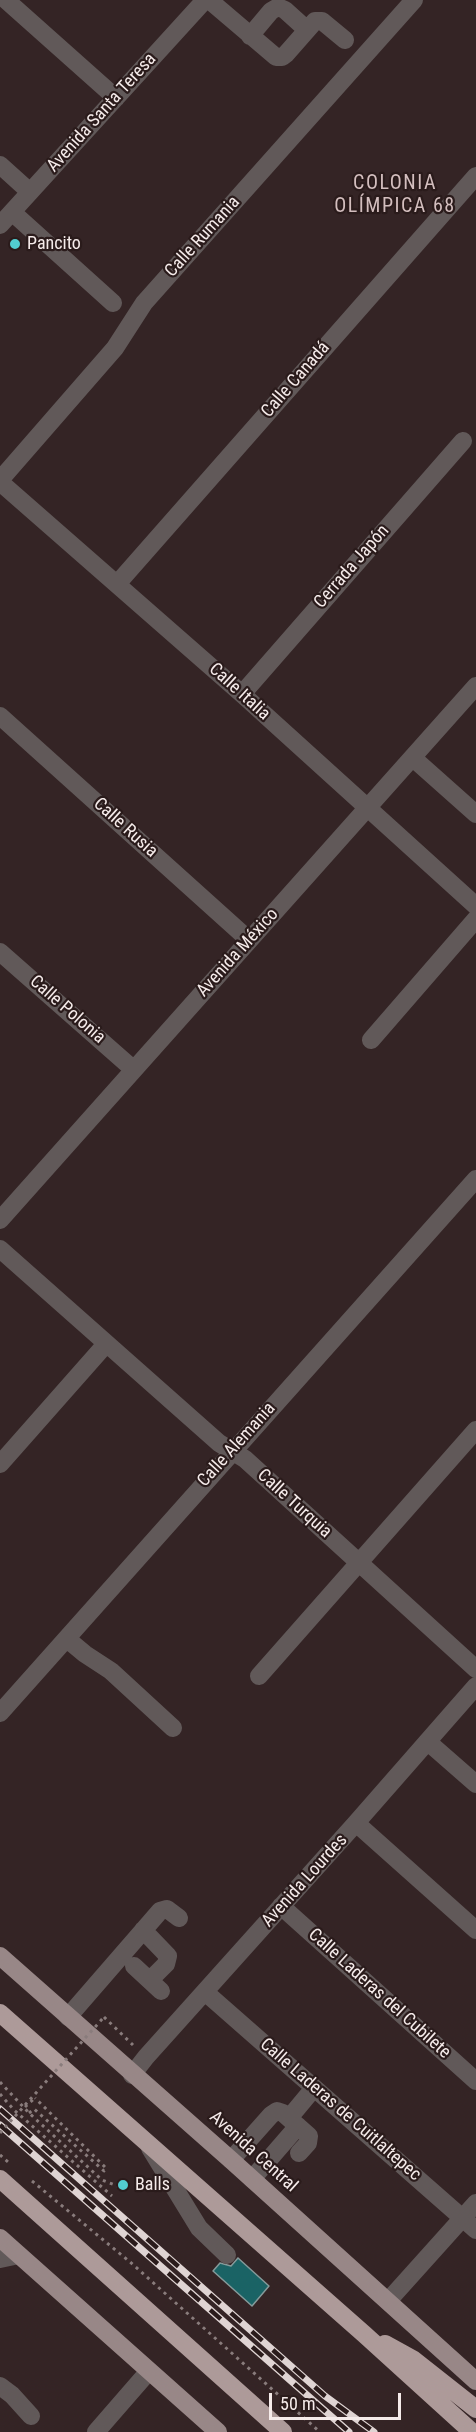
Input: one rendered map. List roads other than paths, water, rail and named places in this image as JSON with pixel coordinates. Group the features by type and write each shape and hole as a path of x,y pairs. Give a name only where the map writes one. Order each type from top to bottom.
{"highway":[{"path":"0,2013 472,2432"},
{"path":"0,2179 283,2432"},
{"path":"364,2334 414,2360 476,2409"},
{"path":"222,2379 264,2432"}],"main road":[{"name":"Avenida Central","path":"0,1956 132,2075 231,2160 476,2382"},
{"path":"0,2238 218,2432"}],"street":[{"path":"6,0 116,98"},
{"path":"204,0 272,54 279,57 286,54 306,29 319,20 345,40"},
{"name":"Avenida Santa Teresa","path":"6,219 204,0"},
{"name":"Calle Rumania","path":"0,481 115,348 144,303 414,0"},
{"path":"250,36 271,11 278,7 285,10 306,29"},
{"path":"0,165 30,192"},
{"name":"Calle Canadá","path":"117,584 476,176"},
{"path":"6,219 113,303"},
{"name":"Cerrada Japón","path":"242,694 463,441"},
{"name":"Calle Italia","path":"0,481 242,694 476,906"},
{"name":"Avenida México","path":"0,1220 7,1199 133,1069 476,686"},
{"name":"Calle Rusia","path":"0,716 249,940"},
{"path":"413,758 476,814"},
{"path":"371,1040 476,919"},
{"name":"Calle Polonia","path":"0,952 133,1069"},
{"name":"Calle Alemania","path":"0,1713 232,1450 476,1179"},
{"name":"Calle Turquia","path":"0,1249 219,1443 245,1459 476,1669"},
{"path":"0,1464 106,1344"},
{"path":"259,1677 476,1430"},
{"path":"67,1639 111,1671 173,1728"},
{"name":"Avenida Lourdes","path":"132,2075 476,1686"},
{"path":"428,1742 476,1784"},
{"path":"356,1823 476,1930"},
{"name":"Calle Laderas del Cubilete","path":"281,1906 476,2081"},
{"path":"68,2017 162,1910 167,1909 179,1918"},
{"path":"134,1966 155,1986 168,1956 143,1930"},
{"name":"Calle Laderas de Cuitlaltepec","path":"205,1992 469,2224"},
{"path":"252,2179 273,2156 314,2088"},
{"path":"231,2160 275,2112 280,2111 309,2138 299,2153"},
{"path":"252,2137 273,2156"},
{"path":"146,2142 199,2228 227,2255"},
{"path":"388,2301 469,2224 476,2203"},
{"path":"0,2259 20,2255"},
{"path":"96,2432 149,2371"},
{"path":"0,2386 12,2395 31,2416"}],"railway":[{"path":"0,2109 325,2396 374,2432"},
{"path":"0,2125 349,2432"}],"place":[{"name":"Pancito","path":"15,244"},
{"name":"Balls","path":"123,2185"}],"district":[{"name":"COLONIA OLÍMPICA 68","path":"395,196"}]}
